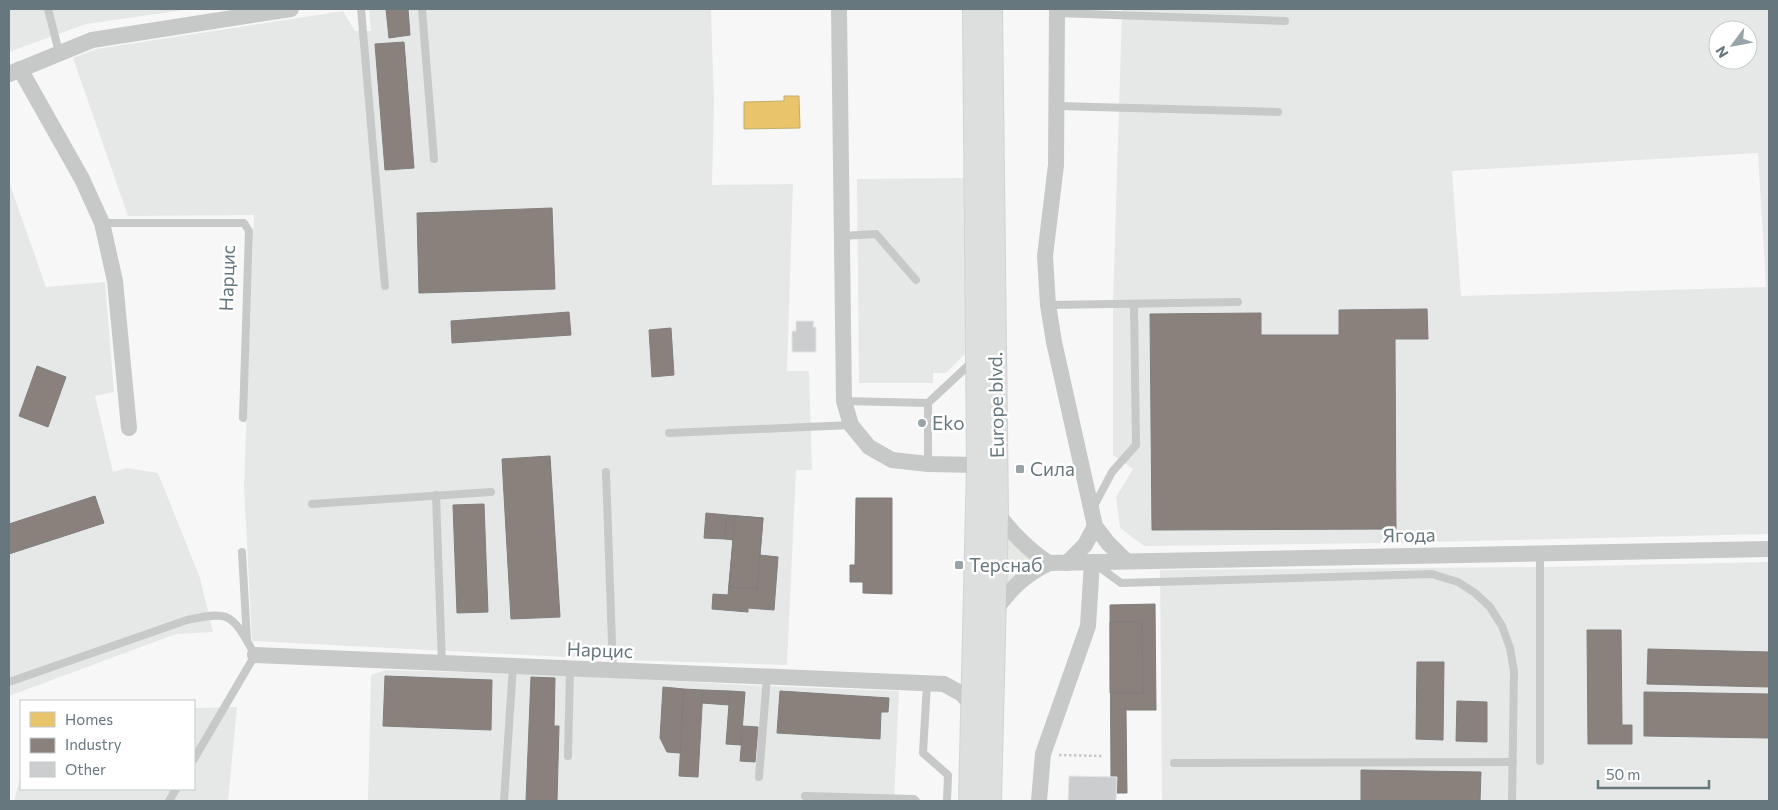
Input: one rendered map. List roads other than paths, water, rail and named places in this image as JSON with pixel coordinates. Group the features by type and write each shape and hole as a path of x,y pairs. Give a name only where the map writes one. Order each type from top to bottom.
{"main road":[{"name":"Europe blvd.","path":"970,801 978,465 974,9"},
{"name":"Europe blvd.","path":"990,801 997,514 991,9"}],"street":[{"path":"128,428 115,281 102,223 82,179 15,72 92,40 291,9"},
{"path":"838,9 844,401 851,425 869,447 892,460 928,464 978,465"},
{"path":"1057,11 1056,165 1045,256 1048,304 1054,342 1093,518 1108,543 1126,561"},
{"path":"997,514 1018,540 1034,554 1049,563"},
{"path":"1067,563 1084,545 1093,518"},
{"name":"Ягода","path":"1049,563 1769,549"},
{"path":"1039,801 1044,754 1088,626 1092,562"},
{"path":"995,610 1012,588 1031,572 1049,563"},
{"name":"Нарцис","path":"251,649 442,664 944,684"},
{"path":"944,684 961,677 973,666"},
{"path":"944,684 962,694 972,705"}],"lane":[{"path":"48,9 60,52"},
{"path":"361,9 385,286"},
{"path":"422,9 434,158"},
{"path":"1057,11 1285,22"},
{"path":"1057,106 1278,112"},
{"name":"Нарцис","path":"102,223 244,222 249,231 243,418"},
{"path":"842,236 876,234 916,280"},
{"path":"1048,304 1238,302"},
{"path":"1093,518 1112,472 1136,445 1134,304"},
{"path":"844,401 928,403 977,357"},
{"path":"928,403 928,464"},
{"path":"669,433 851,425"},
{"path":"606,472 614,671"},
{"path":"312,504 490,492"},
{"path":"436,495 442,664"},
{"path":"195,757 251,649 242,552"},
{"path":"1540,553 1540,761"},
{"path":"1092,562 1121,583 1432,574 1458,582 1475,593 1490,607 1502,626 1510,648 1514,671 1512,801"},
{"path":"9,682 187,620 209,616 226,617 236,625 251,649"},
{"path":"504,801 512,666"},
{"path":"568,756 570,669"},
{"path":"759,777 767,677"},
{"path":"927,684 923,753 948,775 948,801"},
{"path":"1174,763 1513,762"},
{"path":"169,801 175,790"},
{"path":"805,796 914,798 916,801"}],"place":[{"name":"Eko","path":"922,423"},
{"name":"Сила","path":"1020,469"},
{"name":"Терснаб","path":"959,565"}]}
